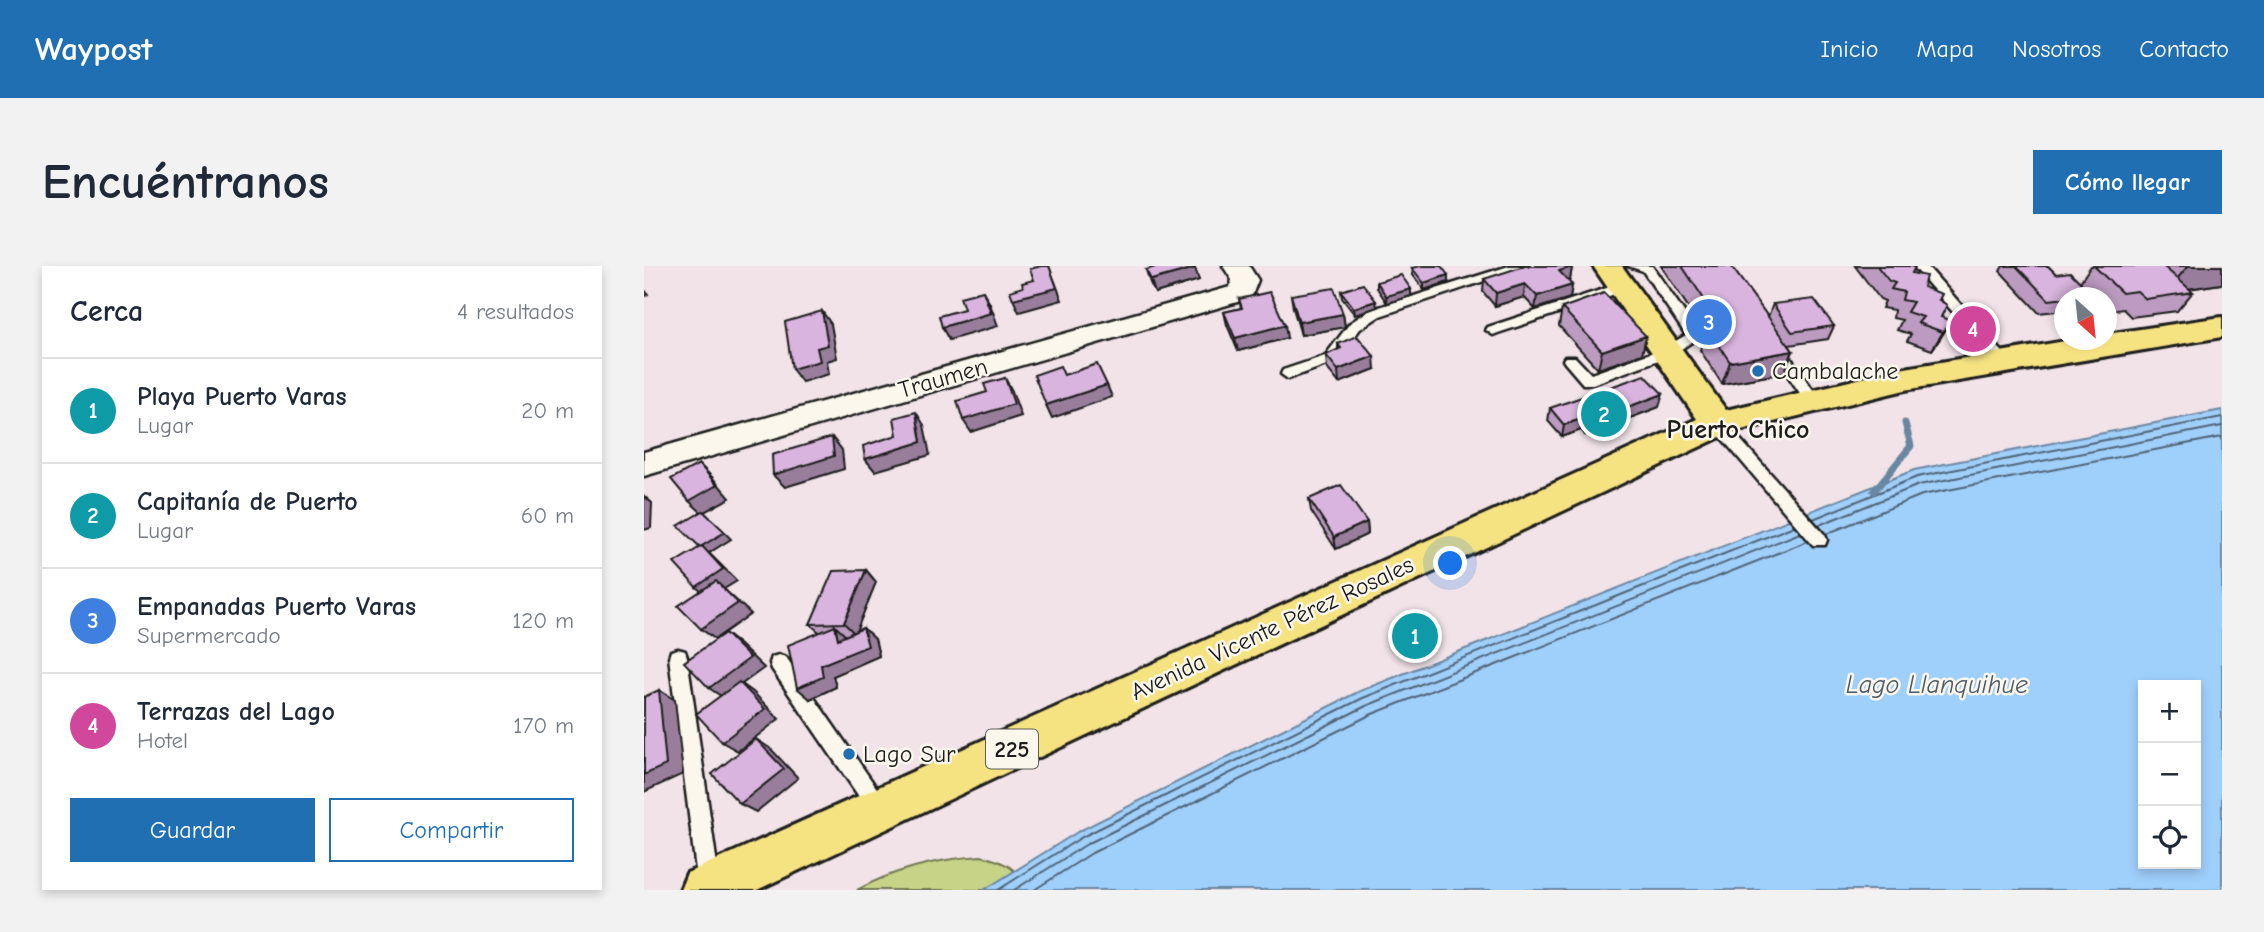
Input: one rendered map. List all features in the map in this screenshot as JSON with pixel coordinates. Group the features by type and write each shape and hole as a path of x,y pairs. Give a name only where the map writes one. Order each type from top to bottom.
{"main road":[{"path":"1621,273 1667,352 1718,424"},
{"name":"Avenida Vicente Pérez Rosales","path":"707,889 1319,605 1718,424 1811,398 1895,379 2222,327"}],"street":[{"name":"Traumen","path":"644,464 1239,279"}],"lane":[{"path":"1287,374 1330,359 1356,327 1376,313 1521,266"},
{"path":"1920,266 2003,360"},
{"path":"1493,330 1621,273"},
{"path":"1765,332 1811,398"},
{"path":"1570,360 1588,380 1667,352"},
{"path":"1718,424 1819,540"},
{"path":"678,657 707,889"},
{"path":"779,663 880,810"}],"green space":[{"path":"981,856 1015,871 1024,890 857,890 886,876 917,866"}],"water":[{"name":"Lago Llanquihue","path":"2222,410 2222,890 984,890 1079,831 1360,691 1914,470"}],"building":[{"path":"1049,266 1057,288 1013,299 1010,291 1023,287 1022,283 1034,280 1030,269"},
{"path":"1158,266 1195,268 1151,280 1146,270"},
{"path":"1441,266 1448,275 1424,283 1412,268"},
{"path":"1524,266 1571,266 1559,271 1572,285 1537,296 1525,284 1496,293 1484,279"},
{"path":"1682,266 1731,266 1793,351 1730,362 1707,328 1722,326"},
{"path":"1877,266 1911,266 1915,267 1912,273 1926,276 1923,287 1942,294 1939,300 1947,305 1941,317 1951,321 1943,332 1918,323 1923,317 1907,312 1913,302 1902,300 1904,292 1891,289 1895,283 1889,281"},
{"path":"2016,266 2048,266 2056,274 2070,272 2085,287 2054,287 2054,299 2049,300"},
{"path":"2094,266 2163,266 2193,292 2146,299 2137,291 2122,293"},
{"path":"1401,275 1411,289 1386,296 1377,282"},
{"path":"1363,284 1376,301 1354,308 1341,291"},
{"path":"1334,288 1343,314 1299,322 1291,295"},
{"path":"983,291 991,313 942,327 939,316 964,309 960,297"},
{"path":"1270,292 1285,325 1235,338 1224,312 1242,308 1239,299"},
{"path":"1604,293 1646,336 1602,351 1562,308"},
{"path":"1814,299 1834,326 1792,332 1773,304"},
{"path":"822,311 828,345 817,348 820,361 792,369 785,322"},
{"path":"1357,336 1374,356 1338,370 1326,355 1341,348 1338,344"},
{"path":"1097,364 1107,385 1046,405 1034,375 1060,366 1064,375"},
{"path":"1645,375 1663,394 1587,422 1583,418 1564,425 1550,408"},
{"path":"1005,378 1014,404 963,420 957,401 987,392 984,384"},
{"path":"916,412 921,442 865,459 863,446 897,435 894,418"},
{"path":"832,437 834,456 773,475 772,455"},
{"path":"699,464 717,485 689,501 671,479"},
{"path":"1341,485 1367,522 1334,537 1309,499"},
{"path":"703,511 725,532 700,547 678,526"},
{"path":"702,546 723,569 696,587 674,563"},
{"path":"866,570 844,623 810,624 833,571"},
{"path":"716,581 738,603 701,629 678,606"},
{"path":"835,626 838,639 863,628 868,646 821,665 823,677 797,688 788,645"},
{"path":"725,633 750,658 709,688 684,662"},
{"path":"739,682 765,709 722,742 696,714"},
{"path":"659,690 666,765 644,775 644,697"},
{"path":"756,739 784,769 740,804 712,774"}],"waterway":[{"path":"1874,491 1911,446 1905,423"}],"place":[{"name":"Empanadas Puerto Varas","path":"1709,322"},
{"name":"Terrazas del Lago","path":"1973,329"},
{"name":"Cambalache","path":"1758,371"},
{"name":"Capitanía de Puerto","path":"1604,414"},
{"name":"Playa Puerto Varas","path":"1415,636"},
{"name":"Lago Sur","path":"849,754"}],"district":[{"name":"Puerto Chico","path":"1738,429"}]}
